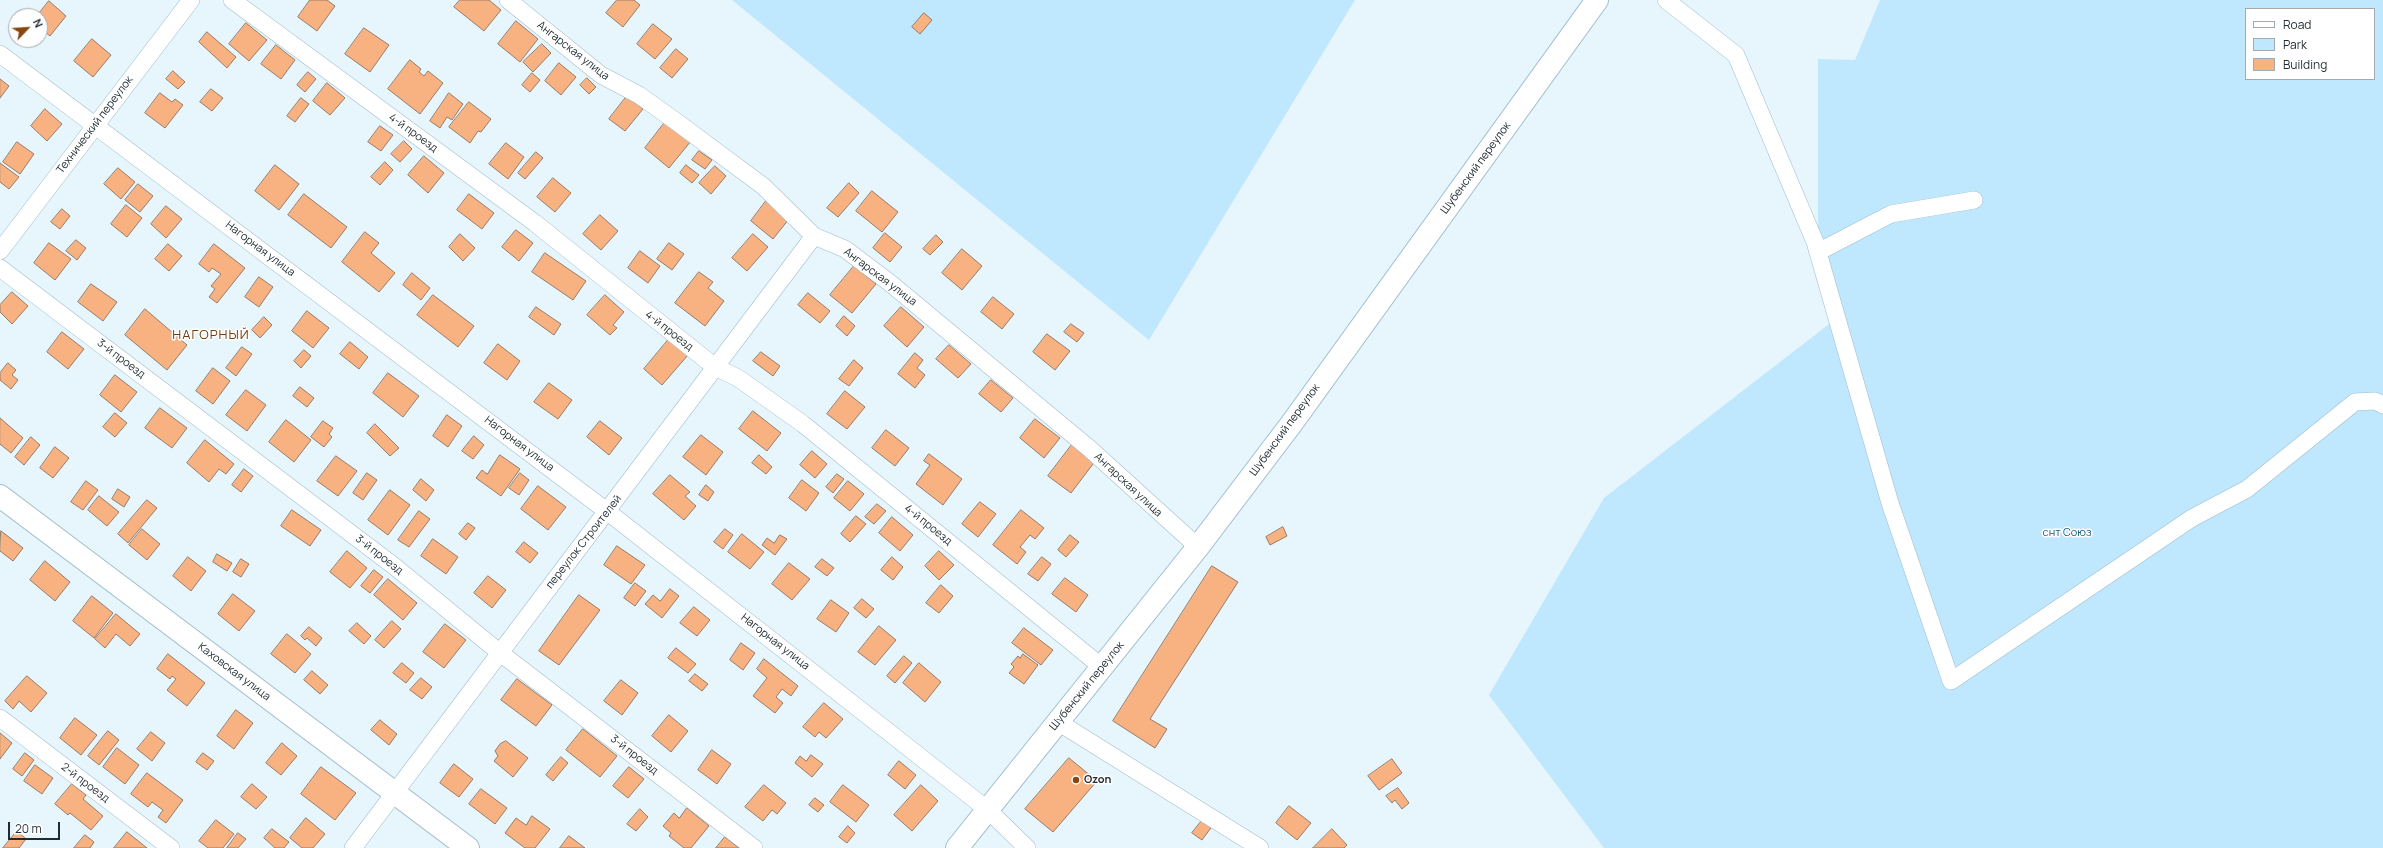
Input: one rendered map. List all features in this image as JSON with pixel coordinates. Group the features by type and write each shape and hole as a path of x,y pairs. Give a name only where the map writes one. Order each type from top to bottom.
{"main road":[{"name":"Шубенский переулок","path":"957,848 1198,547 1292,423 1597,0"},
{"name":"Каховская улица","path":"0,496 468,848"}],"street":[{"name":"Технический переулок","path":"0,251 95,124 191,0"},
{"name":"4-й проезд","path":"232,0 535,223 715,367 738,378 803,424 1102,667"},
{"name":"Ангарская улица","path":"508,0 601,75 639,95 758,183 814,236 845,250 890,283 1090,449 1198,547"},
{"path":"1666,0 1736,55 1818,252 1890,503 1951,681 2192,518 2247,489 2355,402 2375,401 2383,405"},
{"name":"Нагорная улица","path":"0,54 95,124 608,512 988,810 1027,848"},
{"path":"1818,252 1891,214 1974,200"},
{"name":"переулок Строителей","path":"353,848 396,793 499,652 608,512 814,236"},
{"name":"3-й проезд","path":"0,268 394,566 499,652 754,848"},
{"name":"2-й проезд","path":"0,718 171,848"},
{"path":"1058,722 1260,848"}],"green space":[{"path":"732,0 1355,0 1149,340"},
{"name":"снт Союз","path":"1880,0 2383,0 2383,848 1604,848 1489,695 1604,498 1837,318 1818,252 1818,59 1855,60"}],"building":[{"path":"310,0 327,0 335,6 317,31 298,17"},
{"path":"460,0 489,0 501,10 484,31 454,7"},
{"path":"617,0 634,0 640,5 623,27 606,13"},
{"path":"49,1 66,16 50,36 48,34 48,8 43,8"},
{"path":"924,13 932,20 920,34 912,27"},
{"path":"516,21 538,39 520,62 498,44"},
{"path":"246,23 267,40 249,61 229,44"},
{"path":"653,24 672,39 655,59 637,44"},
{"path":"364,28 389,45 370,72 345,54"},
{"path":"207,32 236,57 227,68 199,42"},
{"path":"92,39 111,55 93,77 74,61"},
{"path":"542,44 551,53 533,72 523,62"},
{"path":"276,45 295,60 281,79 261,64"},
{"path":"676,49 688,59 672,78 660,68"},
{"path":"410,60 421,69 419,72 424,76 428,71 443,83 420,114 388,89"},
{"path":"559,63 576,77 561,95 545,81"},
{"path":"173,71 185,82 178,89 166,79"},
{"path":"308,72 316,79 305,92 297,85"},
{"path":"532,73 540,80 530,92 522,85"},
{"path":"587,78 596,87 589,94 580,85"},
{"path":"0,79 9,86 0,98"},
{"path":"327,83 345,98 330,115 313,101"},
{"path":"211,89 223,98 212,111 200,102"},
{"path":"160,93 172,102 175,99 183,105 165,128 145,113"},
{"path":"449,93 463,104 452,120 447,117 440,128 430,121"},
{"path":"627,96 643,109 625,131 609,119"},
{"path":"301,98 309,104 295,122 287,116"},
{"path":"469,102 491,119 481,132 478,131 470,143 449,127"},
{"path":"45,109 62,124 47,141 31,126"},
{"path":"666,121 691,141 669,168 645,148"},
{"path":"380,126 393,135 381,151 368,142"},
{"path":"404,141 412,149 400,162 391,154"},
{"path":"17,142 34,154 20,174 3,162"},
{"path":"506,143 524,157 508,179 489,164"},
{"path":"699,151 712,160 705,169 692,160"},
{"path":"536,152 543,158 525,179 518,173"},
{"path":"424,156 444,173 428,193 408,175"},
{"path":"385,162 393,170 380,185 371,177"},
{"path":"0,163 19,177 9,189 0,182"},
{"path":"275,165 299,184 279,210 255,191"},
{"path":"686,165 699,175 692,183 680,173"},
{"path":"715,166 726,176 711,194 699,183"},
{"path":"118,168 135,182 121,199 104,184"},
{"path":"553,178 571,193 555,212 537,197"},
{"path":"849,183 859,193 838,217 827,208"},
{"path":"138,184 153,196 140,212 125,200"},
{"path":"872,191 898,212 882,232 856,211"},
{"path":"304,194 347,227 331,248 288,215"},
{"path":"469,194 494,213 482,229 457,210"},
{"path":"766,201 789,219 773,239 751,221"},
{"path":"126,205 142,218 127,237 111,224"},
{"path":"166,206 182,219 166,238 151,224"},
{"path":"62,209 70,216 60,229 51,222"},
{"path":"600,215 618,231 601,250 583,234"},
{"path":"516,230 533,243 519,261 502,247"},
{"path":"365,232 379,243 371,253 395,273 379,292 342,262"},
{"path":"885,233 902,247 890,262 873,248"},
{"path":"460,234 475,248 463,261 449,247"},
{"path":"753,234 768,247 747,271 732,258"},
{"path":"936,235 943,242 930,255 923,249"},
{"path":"76,240 86,248 77,260 66,251"},
{"path":"49,243 71,259 55,280 34,263"},
{"path":"669,243 684,254 672,270 657,259"},
{"path":"168,244 182,256 169,271 155,259"},
{"path":"214,244 245,268 217,303 209,297 215,289 211,286 221,274 212,268 209,272 199,264"},
{"path":"962,249 982,266 962,290 942,273"},
{"path":"640,251 660,266 648,283 628,268"},
{"path":"545,253 586,281 573,300 532,272"},
{"path":"854,266 876,284 852,313 830,295"},
{"path":"699,272 713,282 708,288 724,301 705,326 675,303"},
{"path":"412,273 430,288 421,300 403,285"},
{"path":"259,277 273,287 259,307 245,297"},
{"path":"91,284 117,302 103,321 78,302"},
{"path":"12,292 28,306 12,324 0,312 0,305"},
{"path":"808,293 830,311 820,323 798,305"},
{"path":"433,295 474,326 458,347 417,315"},
{"path":"605,295 624,312 613,325 617,328 610,335 587,315"},
{"path":"993,297 1014,314 1002,329 981,312"},
{"path":"536,307 561,324 554,335 529,317"},
{"path":"901,307 924,327 907,347 884,326"},
{"path":"145,309 187,345 167,370 125,335"},
{"path":"307,311 329,328 313,348 292,331"},
{"path":"844,316 855,326 847,336 836,326"},
{"path":"264,317 272,325 260,338 252,330"},
{"path":"1071,324 1084,333 1077,342 1064,332"},
{"path":"62,332 84,349 68,369 47,352"},
{"path":"1047,334 1070,351 1055,370 1033,352"},
{"path":"669,339 688,355 662,385 644,369"},
{"path":"350,342 368,357 359,369 340,354"},
{"path":"498,344 520,361 507,380 484,363"},
{"path":"949,345 971,364 958,378 936,359"},
{"path":"242,347 252,354 236,376 226,368"},
{"path":"304,350 311,356 301,368 294,361"},
{"path":"761,352 780,366 773,376 753,361"},
{"path":"915,353 923,360 917,368 925,375 915,388 898,374"},
{"path":"854,360 863,368 849,386 839,379"},
{"path":"8,363 16,370 12,375 18,380 11,389 0,380 0,373"},
{"path":"213,368 230,381 213,404 196,391"},
{"path":"388,373 419,396 403,417 373,393"},
{"path":"115,375 137,392 121,412 100,395"},
{"path":"991,380 1013,398 1001,412 979,394"},
{"path":"549,383 572,400 558,419 534,402"},
{"path":"300,387 314,398 307,407 293,396"},
{"path":"246,390 266,405 247,431 226,415"},
{"path":"845,391 865,407 847,429 827,414"},
{"path":"160,408 187,428 172,448 145,428"},
{"path":"753,411 781,433 767,451 739,429"},
{"path":"115,413 127,423 115,437 103,427"},
{"path":"447,415 462,426 448,447 433,436"},
{"path":"0,418 23,438 11,453 0,444"},
{"path":"1035,419 1060,438 1044,458 1020,438"},
{"path":"286,420 311,440 294,462 269,442"},
{"path":"323,421 333,428 329,434 332,437 324,447 311,437"},
{"path":"600,421 622,438 609,455 587,437"},
{"path":"375,424 399,448 390,456 367,433"},
{"path":"886,430 909,448 895,466 872,448"},
{"path":"701,435 723,452 706,475 683,457"},
{"path":"474,436 484,445 473,459 462,451"},
{"path":"31,437 40,445 24,465 15,457"},
{"path":"205,440 234,464 226,474 219,469 209,482 187,463"},
{"path":"1074,442 1096,460 1071,493 1048,476"},
{"path":"55,447 69,458 53,478 40,468"},
{"path":"812,451 827,464 815,478 800,465"},
{"path":"929,454 962,479 943,505 916,484 930,465 924,461"},
{"path":"500,455 520,469 501,496 476,478 482,470 487,474"},
{"path":"759,455 772,467 766,474 752,463"},
{"path":"336,456 357,471 338,496 317,481"},
{"path":"244,469 253,476 241,492 232,485"},
{"path":"367,473 377,480 363,500 353,493"},
{"path":"520,473 529,480 519,495 509,488"},
{"path":"837,474 844,479 833,493 826,487"},
{"path":"670,475 690,492 685,496 696,506 684,520 653,494"},
{"path":"421,479 434,490 426,501 413,490"},
{"path":"802,480 819,493 806,511 789,498"},
{"path":"86,481 98,490 83,510 71,502"},
{"path":"848,481 864,494 850,511 834,498"},
{"path":"706,485 714,492 708,501 699,495"},
{"path":"538,486 566,507 548,530 521,509"},
{"path":"118,489 130,497 124,507 112,499"},
{"path":"390,490 410,505 388,535 368,520"},
{"path":"99,496 119,512 107,526 88,510"},
{"path":"147,500 157,508 128,543 118,534"},
{"path":"980,502 996,514 978,537 962,524"},
{"path":"877,504 886,511 874,524 865,517"},
{"path":"292,510 321,530 310,546 281,526"},
{"path":"1021,510 1044,528 1035,539 1030,535 1020,547 1026,552 1017,564 993,545"},
{"path":"419,511 430,519 409,547 398,540"},
{"path":"856,516 866,524 850,542 841,534"},
{"path":"892,517 913,535 900,551 879,533"},
{"path":"468,523 475,528 466,540 459,534"},
{"path":"1283,527 1287,536 1270,545 1266,537"},
{"path":"142,529 160,544 147,560 129,545"},
{"path":"725,529 733,535 723,549 714,542"},
{"path":"1,531 23,548 13,561 0,551"},
{"path":"742,534 764,552 750,569 728,552"},
{"path":"780,535 787,539 775,555 762,545 767,538 774,543"},
{"path":"1070,535 1079,542 1066,557 1058,550"},
{"path":"433,539 458,557 446,574 421,556"},
{"path":"524,542 538,553 530,563 516,552"},
{"path":"617,546 645,565 631,584 604,565"},
{"path":"347,551 367,568 350,588 330,572"},
{"path":"939,551 954,565 939,580 925,566"},
{"path":"217,554 232,563 227,571 213,562"},
{"path":"188,557 206,571 191,591 173,576"},
{"path":"892,557 903,567 893,580 881,570"},
{"path":"1042,557 1051,564 1038,581 1028,574"},
{"path":"241,559 249,564 241,577 233,572"},
{"path":"822,559 834,568 827,576 815,567"},
{"path":"45,561 70,582 55,601 30,580"},
{"path":"789,563 810,579 792,600 772,584"},
{"path":"1212,566 1238,582 1150,719 1167,729 1155,748 1113,721"},
{"path":"374,570 383,577 370,593 361,586"},
{"path":"488,576 506,590 492,608 474,593"},
{"path":"1065,578 1088,595 1076,612 1052,594"},
{"path":"388,579 417,603 403,620 374,595"},
{"path":"635,583 646,591 635,606 624,598"},
{"path":"941,585 953,596 939,613 926,603"},
{"path":"670,589 679,596 662,618 645,604 653,595 660,601"},
{"path":"233,594 255,611 239,631 218,614"},
{"path":"579,595 600,610 559,665 539,651"},
{"path":"92,596 113,613 94,638 73,621"},
{"path":"862,599 874,609 866,618 854,608"},
{"path":"831,600 849,613 836,632 817,619"},
{"path":"694,607 710,620 697,636 680,623"},
{"path":"116,614 140,634 130,646 116,634 105,648 95,639"},
{"path":"392,621 401,629 384,648 375,640"},
{"path":"357,623 371,636 364,644 349,631"},
{"path":"445,624 466,640 444,668 423,652"},
{"path":"879,626 896,640 875,665 858,652"},
{"path":"309,627 322,638 316,646 307,638 305,640 301,636"},
{"path":"1024,628 1053,650 1041,665 1012,643"},
{"path":"287,634 311,654 295,673 271,654"},
{"path":"741,643 755,653 743,670 730,660"},
{"path":"676,648 696,664 688,673 668,658"},
{"path":"168,654 205,683 187,706 167,690 176,679 172,676 170,679 157,669"},
{"path":"1023,654 1038,665 1024,684 1009,673 1014,667 1011,664 1018,656 1020,658"},
{"path":"904,656 912,663 895,683 887,676"},
{"path":"764,659 798,686 791,696 782,689 776,697 783,703 775,713 753,696 767,678 757,669"},
{"path":"402,663 414,673 406,683 393,673"},
{"path":"919,663 941,682 925,702 903,683"},
{"path":"312,671 328,685 320,694 304,680"},
{"path":"695,674 708,684 702,691 689,681"},
{"path":"27,676 47,693 31,712 19,701 13,709 5,701"},
{"path":"421,678 432,687 422,699 410,690"},
{"path":"517,679 552,705 536,726 501,700"},
{"path":"621,680 638,693 622,715 604,701"},
{"path":"824,703 843,719 826,738 819,732 815,737 803,727"},
{"path":"236,710 253,723 234,749 217,736"},
{"path":"669,715 688,731 671,752 652,736"},
{"path":"75,718 97,735 81,755 60,738"},
{"path":"380,720 397,734 389,745 371,730"},
{"path":"583,729 617,756 600,777 566,750"},
{"path":"108,731 119,740 99,765 88,756"},
{"path":"151,732 165,743 152,761 137,749"},
{"path":"0,733 12,743 0,759"},
{"path":"506,741 528,758 513,777 494,761 498,756 495,751 500,744"},
{"path":"282,743 297,756 281,775 266,763"},
{"path":"117,748 139,765 125,784 103,767"},
{"path":"712,750 731,764 717,784 698,770"},
{"path":"25,753 34,760 22,776 13,769"},
{"path":"203,753 214,761 207,770 196,762"},
{"path":"811,755 823,764 812,777 795,763 800,756 806,761"},
{"path":"561,757 568,763 553,781 546,775"},
{"path":"1069,758 1097,781 1053,832 1025,809"},
{"path":"1392,759 1402,773 1379,790 1368,776"},
{"path":"899,761 916,775 905,789 888,775"},
{"path":"454,764 473,779 459,797 440,783"},
{"path":"35,765 53,778 42,794 24,781"},
{"path":"321,767 356,793 335,820 301,794"},
{"path":"629,767 644,779 628,798 613,786"},
{"path":"147,773 183,800 166,823 158,817 163,810 152,802 148,807 131,794"},
{"path":"72,784 86,795 83,799 103,816 91,830 70,813 68,815 55,804"},
{"path":"252,784 267,797 256,809 241,797"},
{"path":"764,785 786,803 777,814 772,810 763,821 745,807"},
{"path":"843,785 869,805 856,822 830,802"},
{"path":"921,785 938,801 912,831 894,815"},
{"path":"1398,788 1409,803 1402,809 1395,800 1392,803 1386,796"},
{"path":"481,789 507,808 495,824 469,804"},
{"path":"815,798 824,805 818,812 809,805"},
{"path":"1289,806 1311,823 1297,840 1276,823"},
{"path":"687,808 709,826 691,848 684,848 669,836 671,833 663,826 674,813 679,818"},
{"path":"640,809 648,817 636,831 627,824"},
{"path":"532,816 550,829 535,848 525,848 505,833 516,818 526,825"},
{"path":"306,818 325,834 313,848 302,848 290,838"},
{"path":"1204,818 1213,825 1202,840 1192,833"},
{"path":"216,820 234,834 223,848 208,848 199,841"},
{"path":"848,826 855,833 847,843 839,837"},
{"path":"272,829 289,842 284,848 275,848 264,838"},
{"path":"1332,829 1347,845 1344,848 1313,848"},
{"path":"17,831 26,839 19,848 3,848"},
{"path":"127,832 147,848 114,848"},
{"path":"238,833 246,839 238,848 227,848"},
{"path":"85,835 94,842 90,848 74,848"},
{"path":"569,836 585,848 560,848"},
{"path":"725,837 739,848 716,848"}],"place":[{"name":"Ozon","path":"1076,780"}],"district":[{"name":"НАГОРНЫЙ","path":"211,335"}]}
